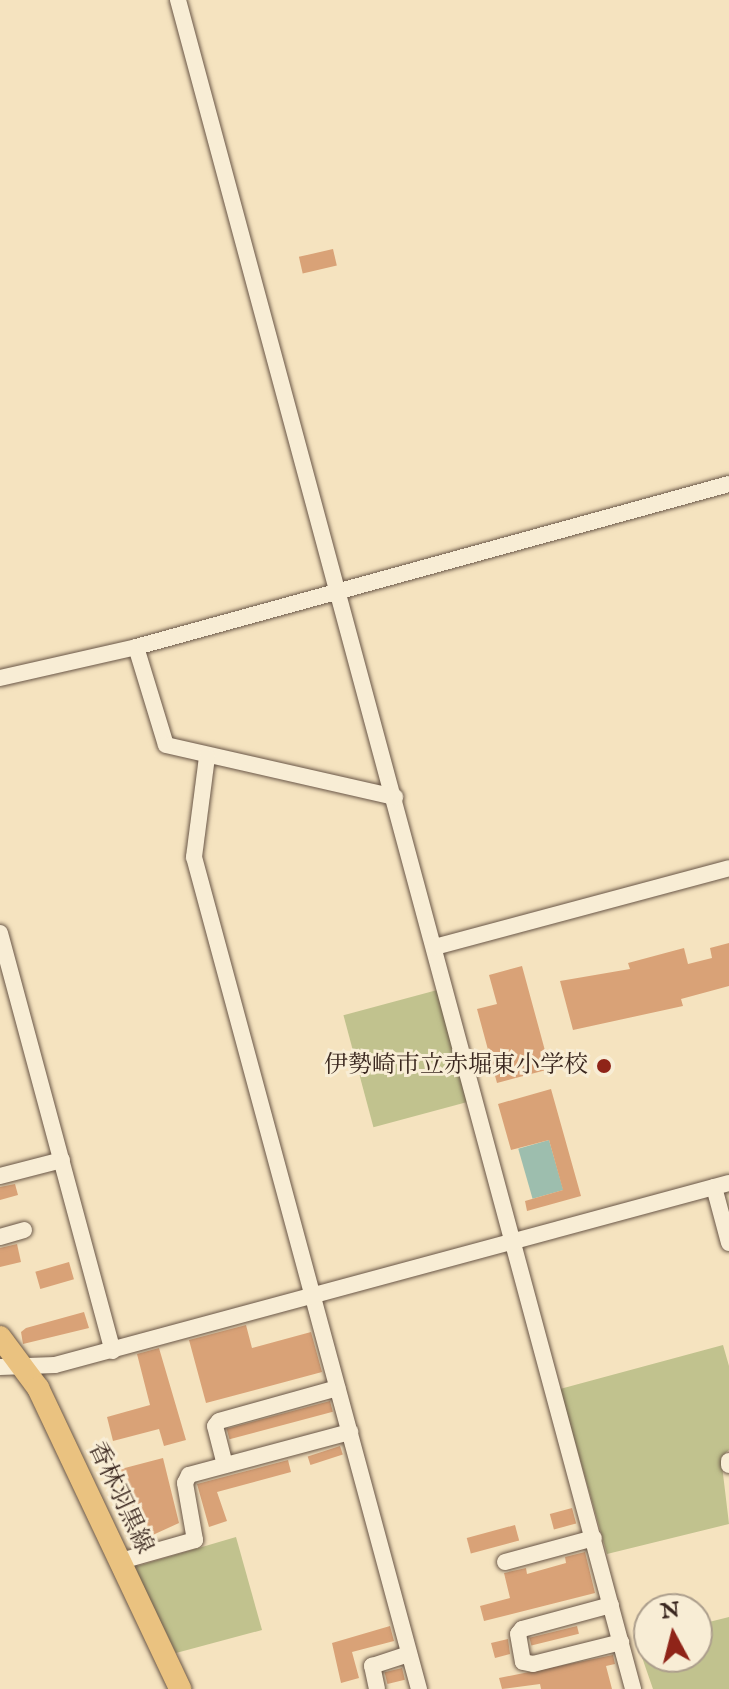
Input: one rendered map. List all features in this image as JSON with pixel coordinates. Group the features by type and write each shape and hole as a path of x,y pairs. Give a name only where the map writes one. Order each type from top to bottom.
{"main road":[{"name":"香林羽黒線","path":"0,1337 29,1369 180,1689"}],"street":[{"path":"178,0 515,1241 633,1689"},
{"path":"0,678 136,647 729,484"},
{"path":"136,647 162,743 207,757 395,797"},
{"path":"207,757 194,857 419,1689"},
{"path":"435,947 729,868"},
{"path":"0,933 113,1351"},
{"path":"0,1176 62,1160"},
{"path":"0,1367 29,1369 113,1351 721,1185 729,1243"},
{"path":"0,1237 24,1230"},
{"path":"225,1465 215,1430 219,1421 337,1388"},
{"path":"121,1561 195,1540 185,1480 225,1465 350,1432"},
{"path":"505,1562 594,1538"},
{"path":"611,1605 522,1629 518,1634 523,1662 533,1664 621,1642"},
{"path":"377,1689 372,1666 409,1654"}],"green space":[{"path":"441,989 471,1101 373,1127 343,1015"},
{"path":"723,1345 729,1366 729,1450 721,1457 729,1524 607,1554 560,1389"},
{"path":"236,1537 262,1630 176,1653 134,1567"},
{"path":"729,1617 729,1689 653,1689 647,1673 713,1673 713,1621"}],"shaded area":[{"path":"549,1140 563,1190 533,1199 518,1149"}],"building":[{"path":"333,249 337,266 303,273 299,257"},
{"path":"729,943 729,986 681,999 683,1006 573,1030 560,981 630,969 628,963 684,948 688,964 712,958 710,948"},
{"path":"522,966 550,1069 497,1083 477,1009 497,1004 489,975"},
{"path":"551,1089 581,1196 527,1211 525,1201 563,1190 549,1140 511,1150 498,1104"},
{"path":"15,1184 18,1195 0,1200 0,1187"},
{"path":"17,1244 21,1262 0,1267 0,1248"},
{"path":"69,1262 74,1279 40,1289 35,1272"},
{"path":"84,1312 89,1328 23,1344 21,1332 26,1328"},
{"path":"246,1325 252,1348 311,1332 322,1372 206,1403 189,1340"},
{"path":"159,1348 186,1440 164,1446 159,1429 113,1441 107,1417 150,1405 137,1354"},
{"path":"330,1401 333,1412 229,1439 227,1429"},
{"path":"340,1446 343,1455 310,1465 308,1457"},
{"path":"163,1458 179,1523 133,1544 128,1522 136,1520 121,1469"},
{"path":"288,1460 291,1472 217,1492 227,1521 209,1527 197,1484"},
{"path":"572,1508 576,1523 554,1529 550,1514"},
{"path":"515,1525 519,1540 471,1553 467,1538"},
{"path":"585,1552 595,1593 484,1621 480,1606 510,1598 504,1573 526,1568 527,1574 566,1563 565,1557"},
{"path":"390,1626 394,1641 352,1652 359,1678 341,1683 332,1643"},
{"path":"577,1626 579,1634 531,1646 529,1638"},
{"path":"508,1639 510,1654 495,1658 491,1643"},
{"path":"613,1655 615,1664 606,1666 612,1689 541,1689 540,1684 502,1689 499,1678"},
{"path":"402,1668 405,1680 387,1684 385,1672"}],"place":[{"name":"伊勢崎市立赤堀東小学校","path":"604,1066"}]}
